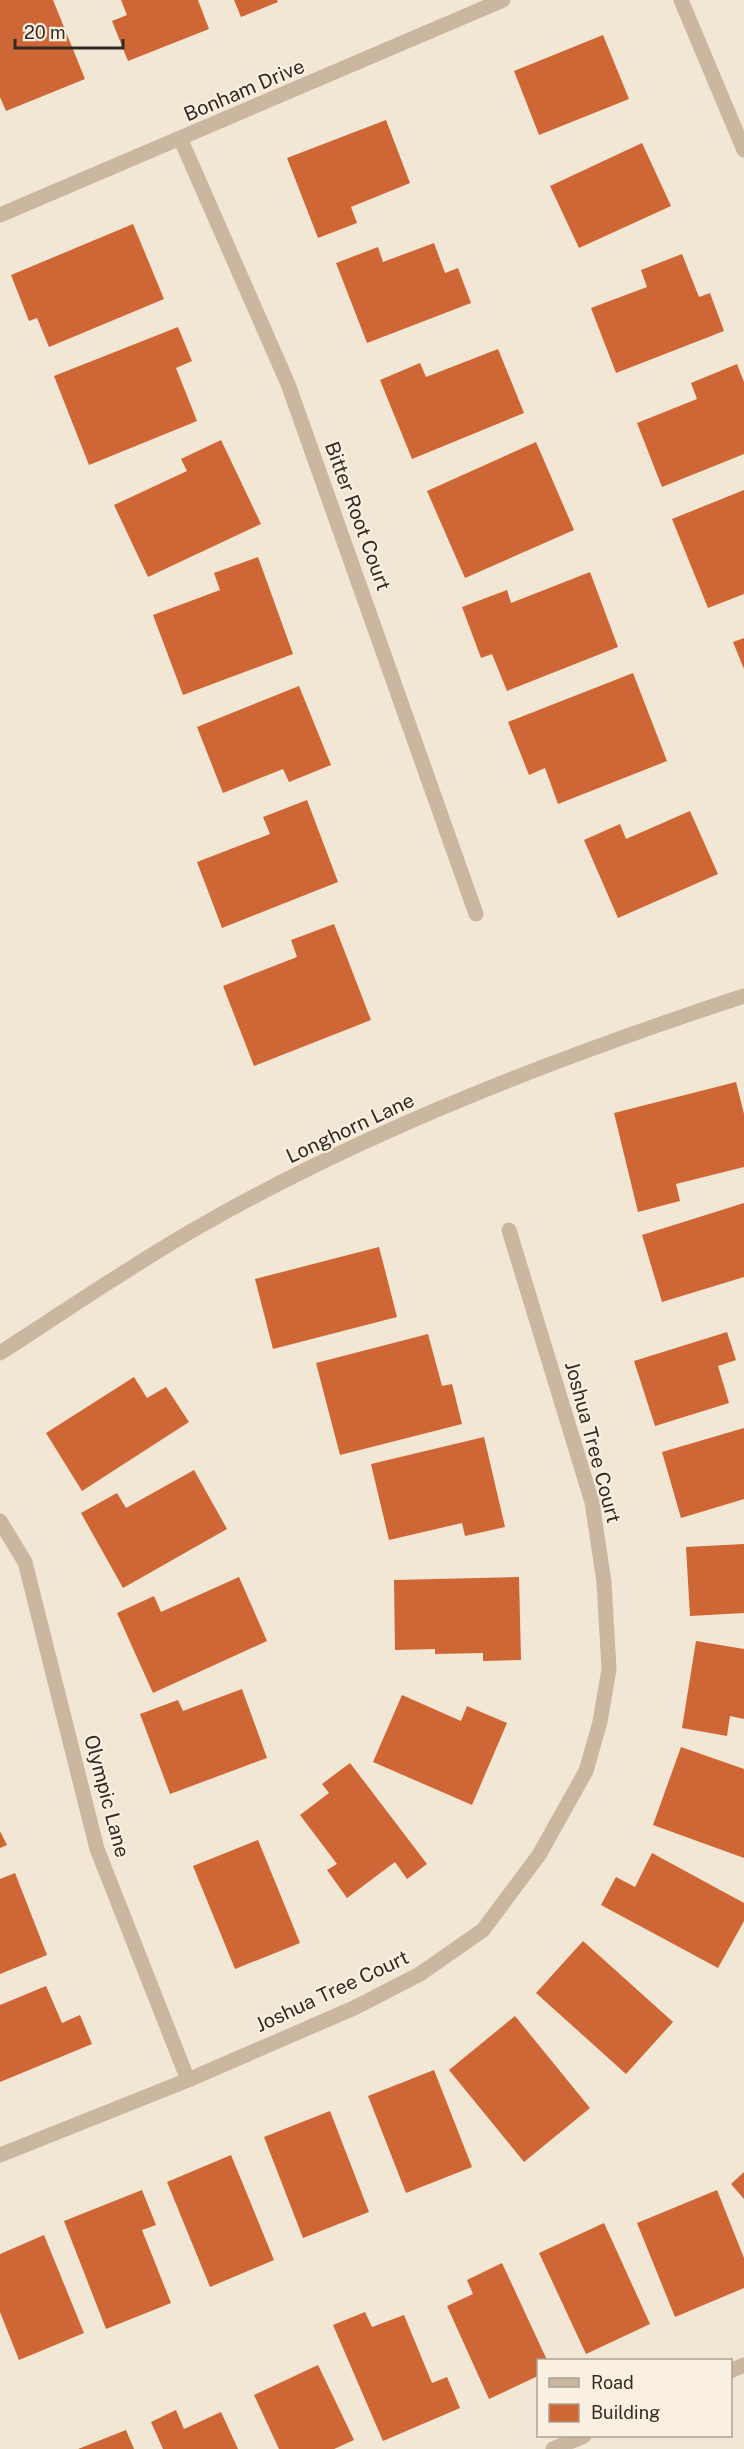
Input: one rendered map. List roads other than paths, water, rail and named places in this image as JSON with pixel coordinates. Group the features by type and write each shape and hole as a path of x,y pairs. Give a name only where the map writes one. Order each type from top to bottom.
{"street":[{"name":"Bonham Drive","path":"0,215 503,0"},
{"path":"681,0 744,150"},
{"name":"Bitter Root Court","path":"180,140 288,384 476,914"},
{"name":"Longhorn Lane","path":"0,1353 202,1225 315,1166 477,1093 640,1030 744,996"},
{"name":"Joshua Tree Court","path":"0,2155 188,2080 354,2008 420,1974 483,1930 539,1855 586,1771 600,1722 609,1670 604,1582 592,1502 509,1230"},
{"name":"Olympic Lane","path":"0,1521 25,1562 97,1849 188,2080"},
{"path":"554,2449 582,2437"}]}
